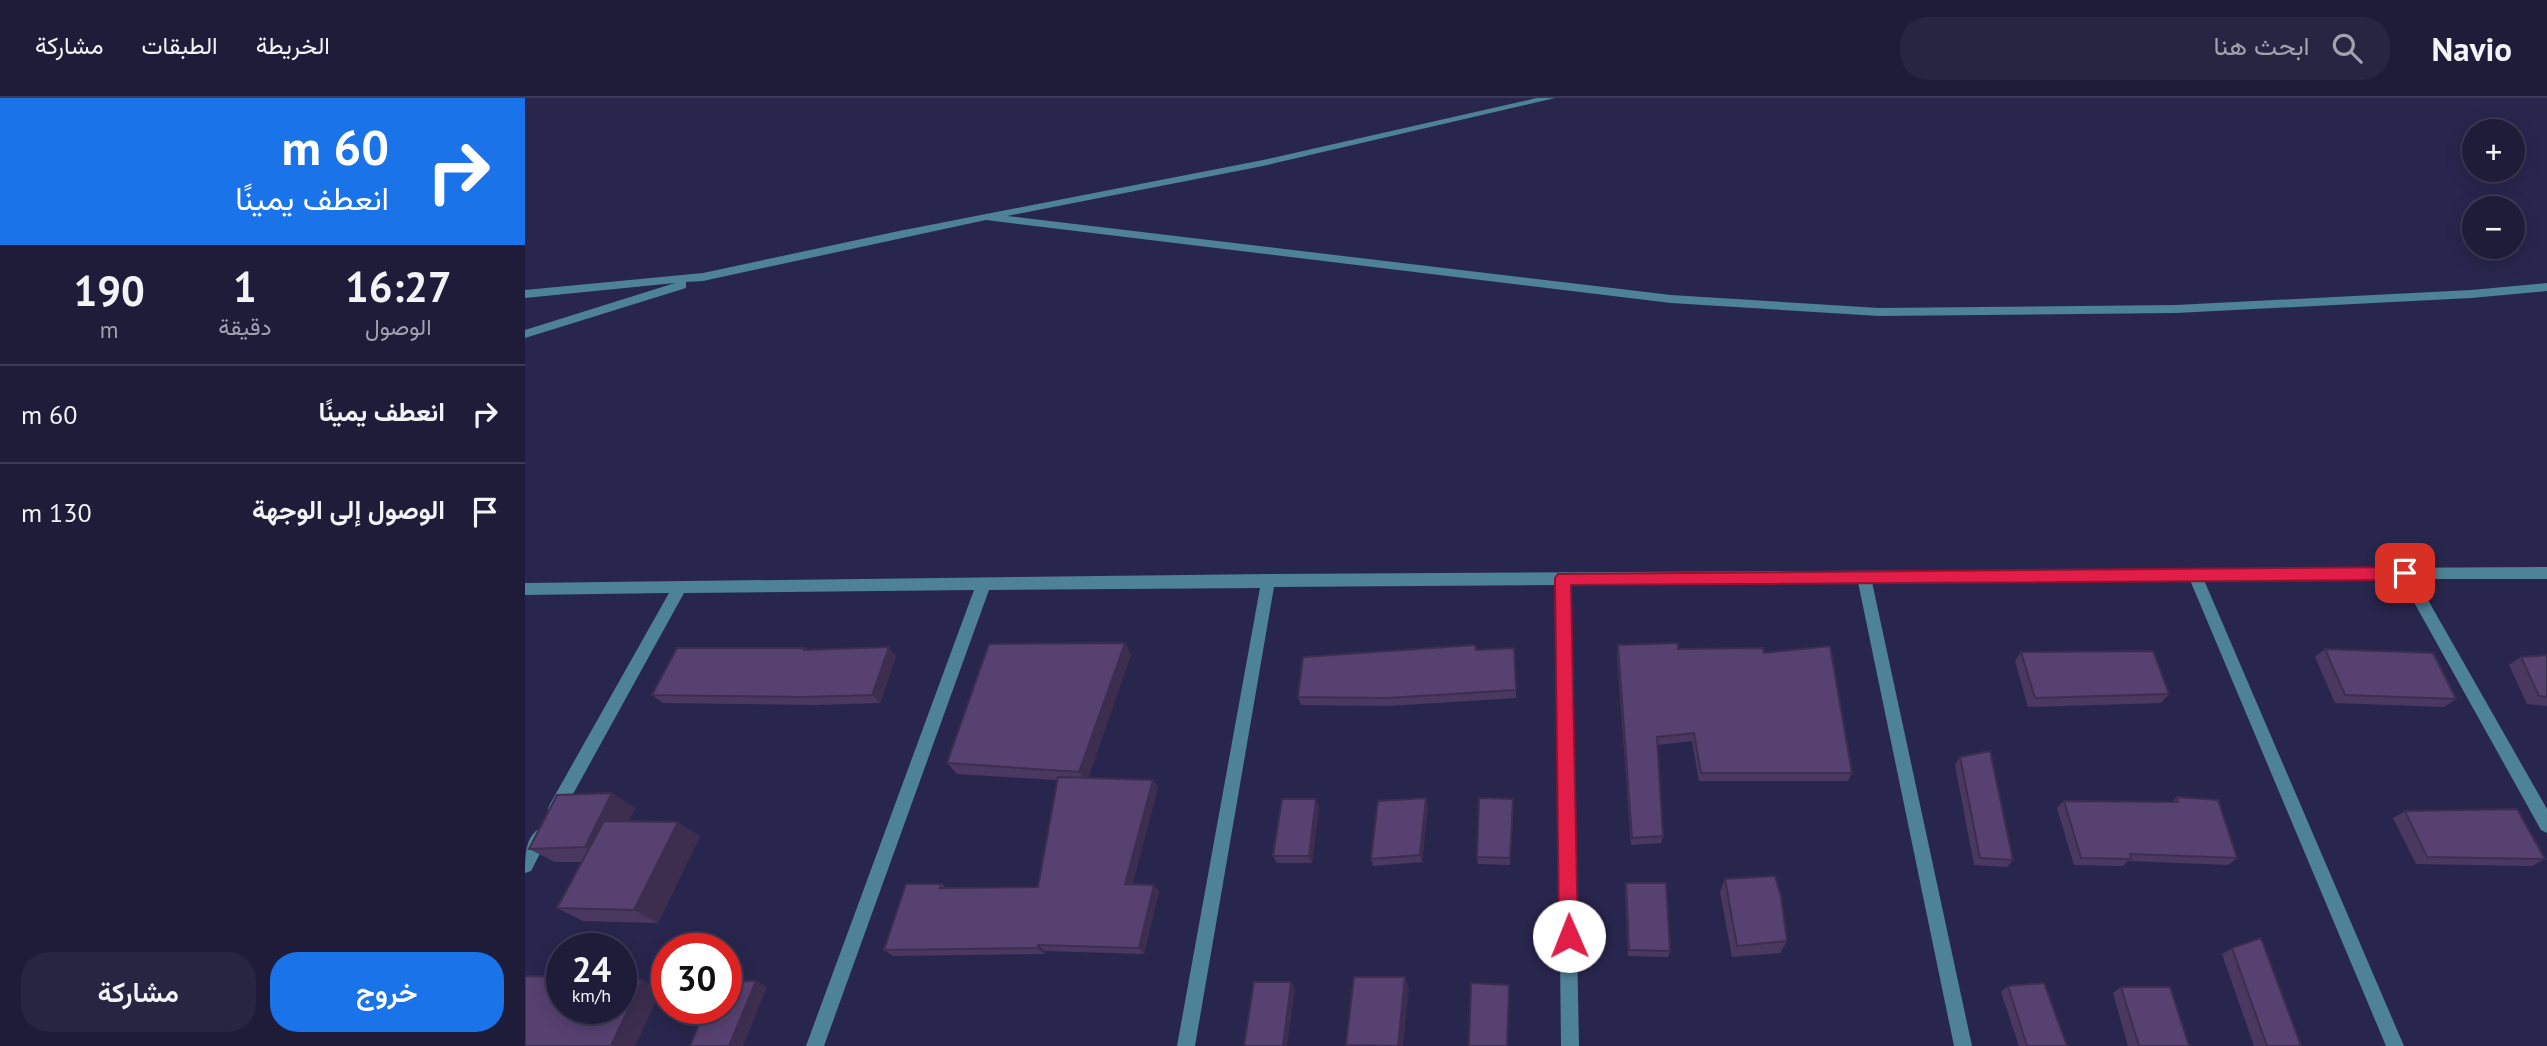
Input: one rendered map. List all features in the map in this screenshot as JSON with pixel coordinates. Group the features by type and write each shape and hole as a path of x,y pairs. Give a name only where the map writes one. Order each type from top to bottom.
{"street":[{"path":"525,334 703,278 985,217 1263,163 1550,98"},
{"path":"985,217 1671,299 1879,312 2176,309 2471,295 2547,288"},
{"path":"525,293 703,278"},
{"path":"2405,573 2547,825"},
{"path":"525,589 983,586 1268,580 2547,573"},
{"path":"2195,574 2395,1046"},
{"path":"1864,576 1963,1046"},
{"path":"1563,578 1570,1046"},
{"path":"1185,1046 1268,580"},
{"path":"815,1046 983,586"},
{"path":"525,865 680,587"}],"building":[{"path":"1125,643 1079,772 947,763 989,644"},
{"path":"1678,643 1678,649 1763,648 1764,653 1830,646 1852,773 1701,773 1694,733 1657,737 1663,836 1632,838 1618,645"},
{"path":"1475,645 1476,650 1514,648 1516,690 1387,698 1298,697 1303,657"},
{"path":"889,647 872,695 652,695 677,648 805,648 804,650"},
{"path":"2325,649 2433,653 2456,699 2345,695"},
{"path":"2153,651 2169,694 2035,698 2021,652"},
{"path":"2547,655 2547,697 2539,696 2521,657"},
{"path":"1990,751 2013,860 1980,858 1960,757"},
{"path":"1058,777 1153,780 1125,884 1154,885 1139,948 1038,945 1037,948 884,950 906,884 942,884 940,888 1038,887"},
{"path":"612,793 585,847 529,849 557,795"},
{"path":"2177,797 2218,800 2237,858 2130,854 2131,859 2081,858 2064,801 2178,802"},
{"path":"1426,798 1420,855 1371,859 1378,801"},
{"path":"1479,798 1513,799 1510,858 1477,857"},
{"path":"1282,799 1316,799 1309,856 1273,856"},
{"path":"2517,809 2545,859 2427,857 2405,811"},
{"path":"604,821 678,822 634,910 557,908"},
{"path":"1775,876 1787,941 1737,946 1725,879"},
{"path":"1626,883 1666,883 1670,951 1629,950"},
{"path":"2261,938 2301,1046 2267,1046 2232,948"},
{"path":"525,976 546,977 546,1024 621,1024 611,1046 525,1046"},
{"path":"1354,977 1405,977 1398,1046 1346,1045"},
{"path":"742,981 756,981 742,1015"},
{"path":"1254,982 1291,982 1283,1046 1244,1046"},
{"path":"1471,983 1509,985 1507,1046 1469,1046"},
{"path":"2044,983 2067,1046 2027,1046 2008,986"},
{"path":"2121,987 2170,987 2189,1046 2139,1046"},
{"path":"699,1024 738,1024 729,1046 690,1046"}],"route":[{"path":"1569,936 1563,578 2405,573"}]}
